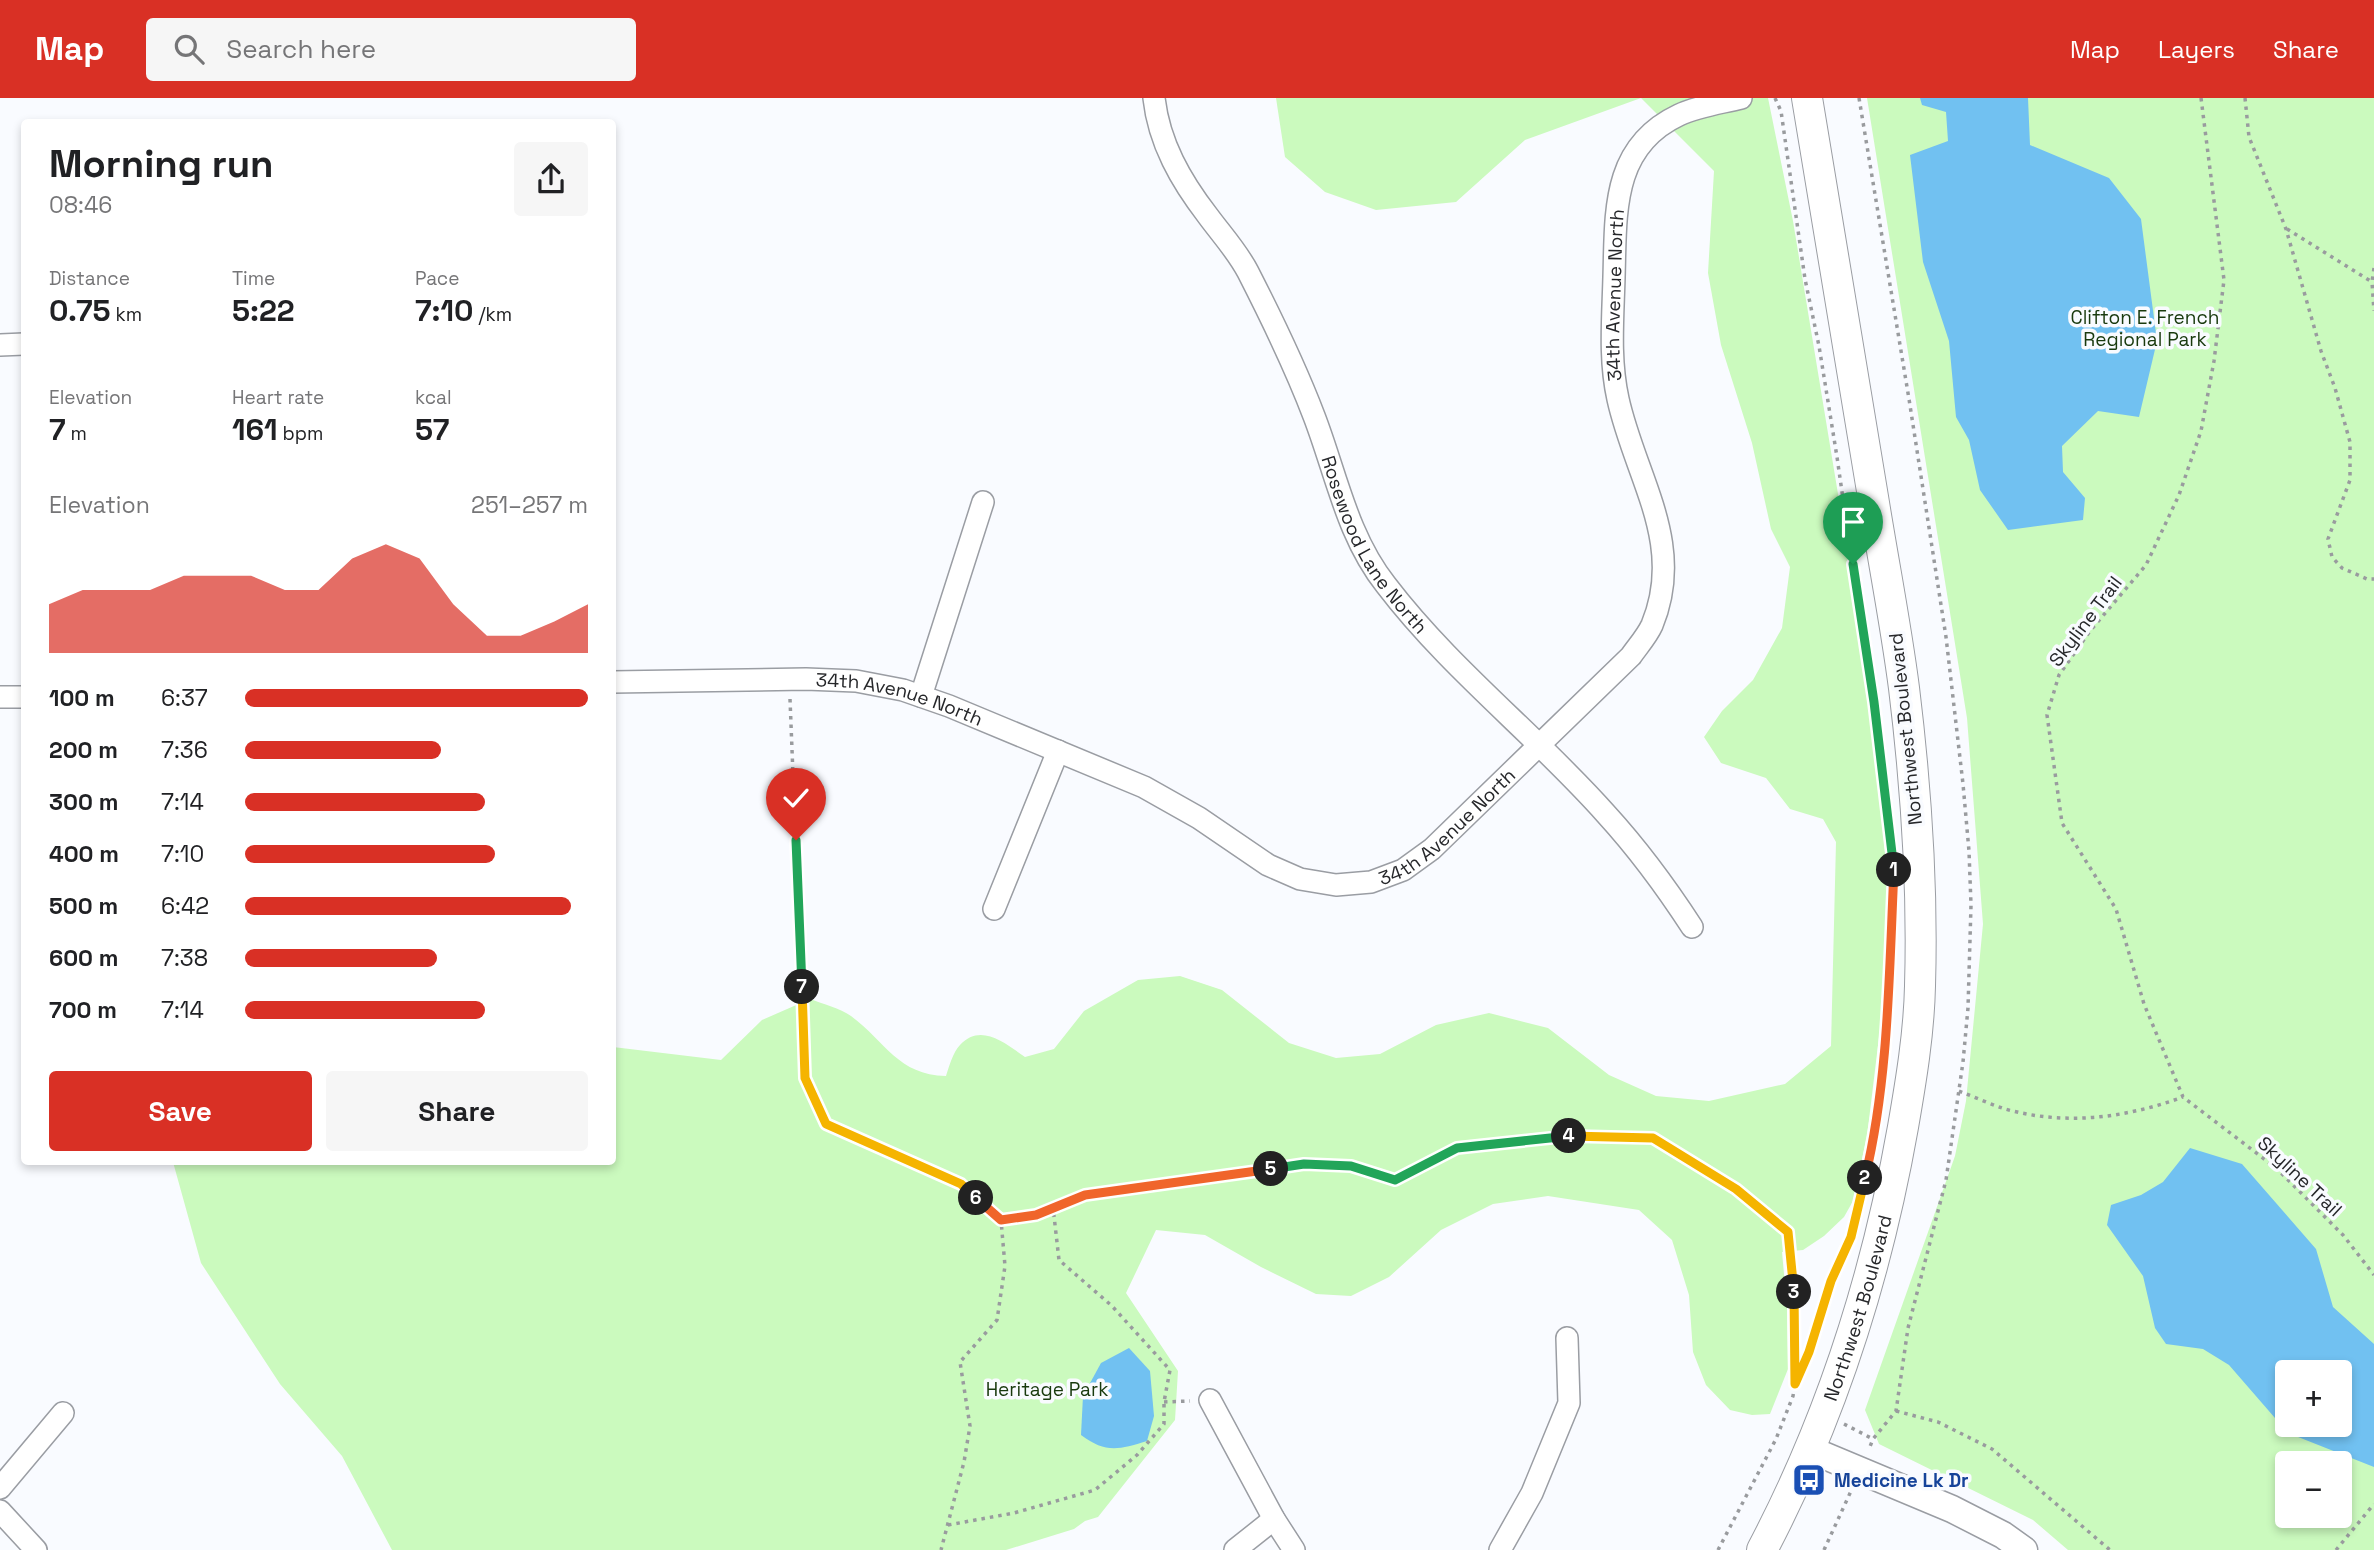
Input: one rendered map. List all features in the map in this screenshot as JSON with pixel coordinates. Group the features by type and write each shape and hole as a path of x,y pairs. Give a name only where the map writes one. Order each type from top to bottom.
{"main road":[{"name":"Northwest Boulevard","path":"1762,1550 1811,1450 1864,1300 1891,1196 1909,1093 1920,990 1921,890 1915,790 1904,686 1807,98"}],"street":[{"name":"Rosewood Lane North","path":"1154,98 1165,147 1171,159 1184,183 1237,252 1285,346 1315,417 1338,491 1358,540 1384,584 1419,624 1640,852 1692,928"},
{"name":"34th Avenue North","path":"616,681 856,681 903,690 1144,788 1199,818 1268,865 1300,879 1336,885 1371,882 1403,870 1432,849 1631,656 1651,627 1662,593 1665,559 1659,526 1621,409 1613,361 1616,208 1621,180 1634,153 1654,131 1679,115 1741,98"},
{"path":"0,345 21,344"},
{"path":"921,696 983,502"},
{"path":"0,697 21,697"},
{"path":"994,909 1058,751"},
{"path":"1500,1550 1532,1493 1569,1403 1567,1338"},
{"path":"1210,1400 1294,1550"},
{"path":"0,1488 63,1413"},
{"path":"1811,1450 1952,1509 2003,1535 2024,1550"},
{"path":"0,1511 36,1550"},
{"path":"1235,1550 1275,1520"}],"path":[{"path":"1775,98 1781,111 1805,279 1837,457 1891,832"},
{"name":"Skyline Trail","path":"2201,98 2224,280 2214,361 2200,431 2179,495 2146,565 2090,631 2059,675 2048,715 2062,823 2116,909 2144,1004 2183,1097 2276,1168 2343,1236 2374,1275"},
{"path":"2245,98 2249,137 2286,229 2350,442 2350,480 2328,539 2332,557 2342,568 2367,579 2374,579"},
{"path":"2286,229 2372,282"},
{"path":"2374,268 2374,311"},
{"path":"789,680 805,1078 826,1124 961,1184 1001,1220 1005,1266 997,1320 960,1362 970,1426 964,1462 941,1550"},
{"path":"1795,1384 1809,1352 1831,1281 1851,1237 1868,1167 1881,1077 1889,990 1893,892"},
{"path":"1959,1091 2005,1109 2052,1118 2095,1118 2145,1111 2183,1097"},
{"path":"1001,1220 1036,1215 1085,1195 1304,1164 1351,1166 1395,1180 1457,1148 1561,1136 1653,1138 1736,1189 1788,1232 1794,1299 1793,1396 1776,1439 1717,1550"},
{"path":"948,1524 1014,1513 1095,1490 1137,1455 1164,1424 1164,1402 1170,1370 1112,1306 1059,1260 1053,1208"},
{"path":"1164,1402 1210,1400"},
{"path":"1873,1439 1896,1411 1938,1422 1992,1449 2110,1550"},
{"path":"1824,1550 1849,1494"},
{"path":"2336,1550 2374,1504"}],"green space":[{"path":"1276,98 1641,98 1525,140 1456,202 1376,210 1325,192 1285,157"},
{"name":"Heritage Park","path":"1641,98 1768,98 1793,221 1869,682 1888,884 1887,971 1867,1136 1853,1201 1844,1217 1824,1236 1803,1250 1782,1252 1787,1307 1788,1369 1770,1414 1752,1415 1730,1410 1706,1385 1693,1352 1689,1295 1672,1240 1639,1210 1548,1196 1493,1204 1441,1230 1389,1277 1351,1296 1316,1294 1205,1235 1156,1230 1126,1293 1178,1371 1175,1420 1098,1517 1085,1521 1074,1529 1006,1550 392,1550 342,1456 280,1384 201,1263 174,1165 616,1165 616,1047 721,1060 762,1020 810,999 851,1016 894,1055 916,1070 946,1076 955,1052 968,1038 985,1035 1010,1046 1025,1057 1054,1049 1084,1011 1138,980 1180,976 1222,990 1289,1043 1336,1058 1380,1054 1436,1025 1489,1013 1548,1028 1609,1075 1656,1096 1709,1101 1785,1084 1831,1046 1836,842 1823,819 1790,809 1766,778 1721,763 1704,737 1722,711 1753,680 1782,628 1790,567 1771,529 1752,443 1721,345 1708,273 1714,171"},
{"name":"Clifton E. French Regional Park","path":"1867,98 2374,98 2374,1550 2068,1550 2033,1520 1879,1444 1865,1410 1955,1156 1966,1101 1983,924 1967,718"}],"water":[{"path":"1920,98 2028,98 2030,145 2109,178 2141,219 2157,341 2139,417 2098,411 2062,446 2063,472 2085,498 2083,520 2008,530 1980,490 1969,440 1956,417 1949,341 1923,262 1910,155 1948,141 1946,112 1922,105"},
{"path":"2190,1148 2242,1164 2316,1249 2333,1307 2374,1344 2374,1467 2352,1458 2352,1451 2334,1451 2298,1437 2352,1437 2352,1360 2275,1360 2275,1418 2229,1365 2203,1349 2166,1344 2155,1328 2143,1276 2107,1225 2111,1205 2141,1195 2163,1182"},
{"path":"1129,1348 1150,1371 1154,1416 1147,1441 1120,1448 1097,1445 1081,1435 1083,1396 1101,1363"}],"place":[{"name":"Medicine Lk Dr","path":"1809,1480"}],"route":[{"path":"796,840 805,1078 826,1124 961,1184 1001,1220 1036,1215 1085,1195 1304,1164 1351,1166 1395,1180 1457,1148 1561,1136 1653,1138 1736,1189 1788,1232 1794,1299 1795,1384 1809,1352 1831,1281 1851,1237 1868,1167 1881,1077 1889,990 1894,867 1874,702 1853,564"}]}
